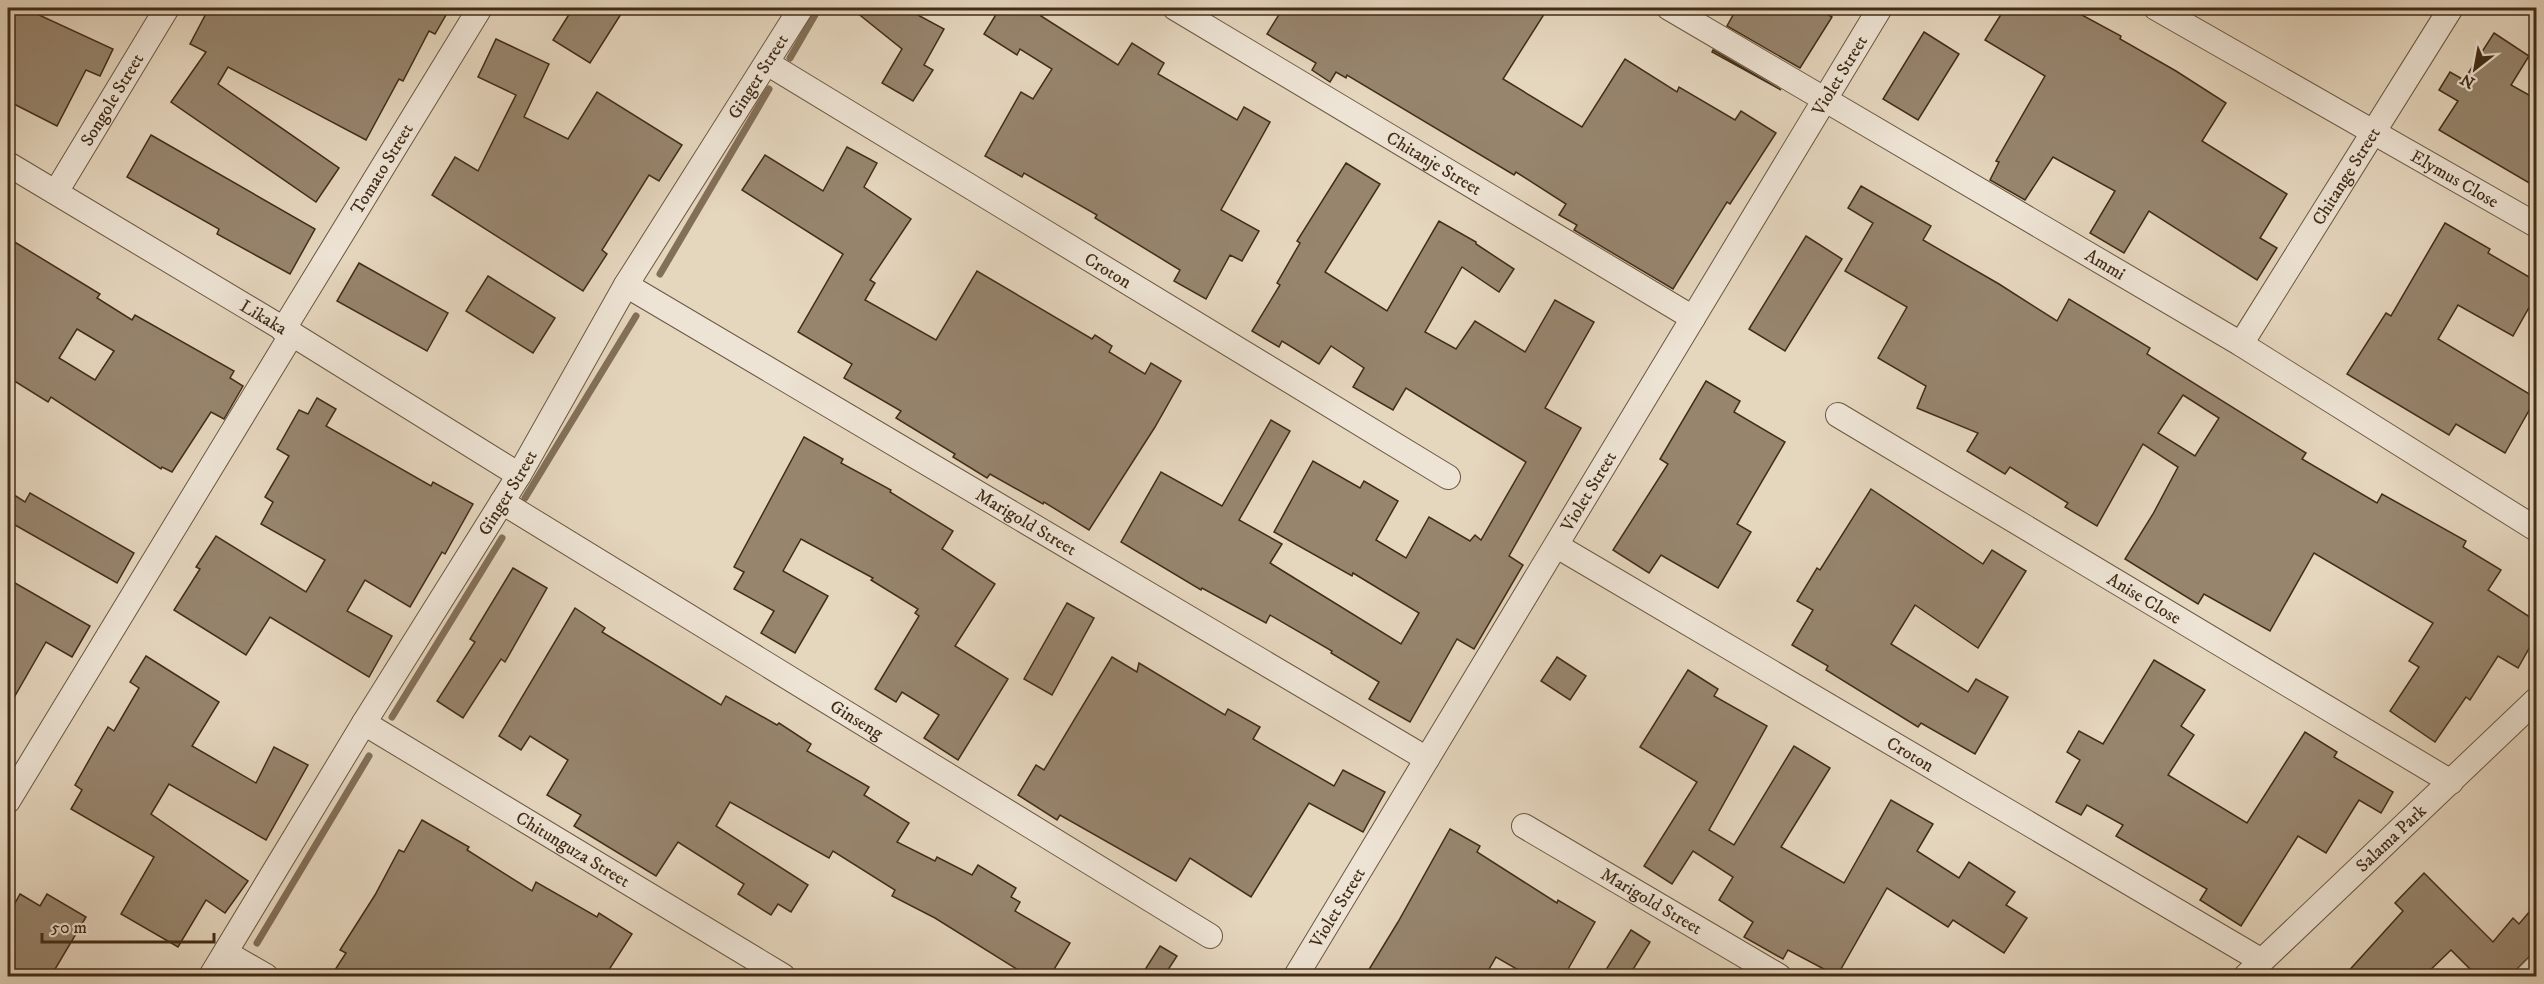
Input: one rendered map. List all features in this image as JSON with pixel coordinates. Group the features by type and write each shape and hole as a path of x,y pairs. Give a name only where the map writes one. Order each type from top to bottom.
{"street":[{"name":"Songole Street","path":"56,192 167,8"},
{"name":"Tomato Street","path":"8,801 480,8"},
{"name":"Ginger Street","path":"212,976 364,723 519,475 626,285 801,8"},
{"name":"Chitanje Street","path":"1174,8 1693,318"},
{"name":"Ammi","path":"1670,8 2241,344 2536,529"},
{"name":"Violet Street","path":"1296,976 1880,8"},
{"name":"Elymus Close","path":"2156,8 2536,225"},
{"name":"Chitange Street","path":"2241,344 2451,8"},
{"name":"Croton","path":"767,63 1448,477"},
{"name":"Likaka","path":"8,164 288,332 519,475"},
{"name":"Marigold Street","path":"626,285 1427,759"},
{"name":"Anise Close","path":"1838,415 2451,782"},
{"name":"Ginseng","path":"502,502 1210,936"},
{"name":"Croton","path":"1557,546 2254,969"},
{"name":"Salama Park","path":"2254,969 2536,700"},
{"name":"Chitunguza Street","path":"364,723 783,976"},
{"name":"Marigold Street","path":"1524,826 1779,976"},
{"path":"226,953 266,976"},
{"path":"2528,976 2536,968"}],"building":[{"path":"17,8 24,8 113,49 100,76 86,70 57,126 8,101 8,28"},
{"path":"209,8 450,8 435,34 429,31 403,81 399,79 366,140 228,67 218,84 339,168 316,202 171,102 206,52 190,44"},
{"path":"573,8 610,8 621,14 590,63 553,40"},
{"path":"851,8 905,8 944,29 924,65 933,70 913,101 882,83 902,49"},
{"path":"1000,8 1047,8 1041,16 1118,65 1132,43 1164,63 1158,74 1237,120 1244,107 1270,122 1221,210 1259,231 1242,261 1230,255 1206,299 1174,281 1180,270 1095,218 1097,215 1024,173 1022,177 985,156 1021,92 1033,99 1052,69 1020,49 1017,55 984,34"},
{"path":"1283,8 1548,8 1503,79 1582,127 1625,59 1677,92 1679,87 1735,120 1741,111 1776,133 1730,204 1727,202 1673,289 1574,230 1577,225 1559,215 1566,204 1516,172 1514,175 1347,75 1346,78 1336,72 1330,82 1312,70 1316,63 1267,34"},
{"path":"1737,8 1817,8 1832,17 1800,68 1727,26"},
{"path":"2005,8 2069,8 2121,36 2120,39 2226,103 2202,141 2287,194 2260,238 2277,248 2257,280 2149,211 2124,253 2090,233 2115,191 2053,157 2025,200 1990,180 1999,162 1996,161 2045,76 1985,40"},
{"path":"1924,32 1959,54 1918,120 1883,99"},
{"path":"2494,33 2529,56 2511,85 2536,99 2536,187 2439,130 2458,101 2439,90 2450,72 2464,80"},
{"path":"496,39 549,64 524,117 568,139 597,92 682,145 659,181 649,175 602,250 607,254 583,291 432,195 455,157 478,171 516,95 478,77"},
{"path":"1713,50 1781,90 1712,52"},
{"path":"151,135 315,229 290,274 217,234 219,229 127,177"},
{"path":"847,147 877,163 864,187 911,219 870,280 875,283 865,300 936,340 977,271 1092,339 1095,335 1112,346 1109,352 1145,374 1151,363 1181,381 1155,427 1089,530 1044,502 1043,504 990,474 987,478 953,457 955,454 896,418 901,411 844,378 852,364 798,332 843,254 742,190 765,155 823,191"},
{"path":"1346,163 1380,184 1325,272 1387,311 1439,221 1476,242 1514,269 1499,292 1462,267 1425,332 1456,349 1475,321 1525,352 1555,300 1594,322 1545,408 1581,428 1509,556 1523,565 1474,649 1457,639 1410,722 1369,699 1379,682 1331,653 1332,651 1270,615 1266,623 1202,588 1201,590 1121,542 1161,472 1222,506 1271,420 1290,431 1239,520 1282,544 1270,563 1401,644 1419,613 1353,573 1352,576 1274,532 1313,461 1360,488 1364,481 1398,501 1376,540 1406,558 1429,517 1470,541 1475,535 1481,540 1526,462 1406,388 1393,410 1353,387 1364,368 1331,346 1319,364 1282,341 1279,347 1252,331 1280,285 1277,283 1300,243 1297,241"},
{"path":"1861,186 1931,226 1923,240 2057,321 2069,299 2150,348 2147,354 2306,453 2302,459 2377,503 2382,494 2466,541 2463,547 2501,570 2488,590 2536,621 2536,636 2518,668 2498,656 2470,700 2466,697 2435,742 2390,711 2419,667 2409,661 2433,623 2314,553 2270,631 2204,594 2198,604 2125,559 2178,467 2143,444 2097,526 2065,507 2068,503 2010,467 2005,474 1967,451 1978,433 1917,408 1926,386 1878,358 1907,307 1845,271 1873,223 1848,208","holes":["2183,395 2219,418 2195,456 2158,433"]},
{"path":"2445,223 2490,249 2488,253 2536,281 2536,295 2513,336 2458,305 2438,339 2536,398 2505,453 2456,424 2449,435 2347,374 2386,313 2391,316"},
{"path":"1806,236 1842,259 1785,351 1749,329"},
{"path":"8,238 100,294 97,298 132,320 135,315 234,371 230,378 243,386 224,419 211,412 172,472 162,467 161,469 51,397 48,402 8,377","holes":["77,329 114,351 95,380 59,358"]},
{"path":"359,263 448,313 427,351 337,301"},
{"path":"488,276 555,318 533,353 466,311"},
{"path":"1706,381 1740,401 1734,412 1785,442 1737,524 1751,532 1718,588 1661,555 1649,573 1613,550 1668,464 1660,459"},
{"path":"317,398 336,409 326,426 431,486 433,482 473,504 445,554 442,552 410,607 365,580 347,611 392,636 369,677 270,617 246,655 174,610 200,569 196,567 216,536 306,592 325,560 261,524 273,502 265,497 289,456 277,449 299,410 308,414"},
{"path":"804,437 843,459 841,463 891,490 890,492 953,531 942,549 995,584 955,646 1008,679 958,760 924,738 939,715 902,692 896,702 875,689 919,616 915,613 918,609 871,580 873,578 801,539 783,571 828,596 795,653 761,633 774,611 734,589 744,572 734,567"},
{"path":"1871,489 1983,564 1992,550 2026,571 1978,648 1915,605 1891,644 1968,692 1976,679 2008,697 1975,754 1921,723 1918,727 1826,670 1828,666 1792,645 1813,610 1797,601 1817,568 1820,570"},
{"path":"8,491 25,502 30,493 134,553 117,583 8,521"},
{"path":"513,568 547,588 505,662 501,659 463,718 437,701 475,642 470,639"},
{"path":"8,579 90,626 72,657 46,642 8,708"},
{"path":"1067,603 1094,618 1052,695 1024,679"},
{"path":"575,608 605,628 602,632 721,705 726,696 777,725 779,723 811,744 807,751 869,787 864,795 909,823 897,842 935,861 937,857 972,875 978,865 1016,888 1011,897 1020,902 1015,911 1070,943 1050,976 1028,976 935,918 892,896 895,890 833,851 829,858 730,802 716,826 808,885 791,912 778,904 771,915 738,894 744,884 678,842 656,876 574,826 581,815 547,795 568,760 530,736 521,750 499,736"},
{"path":"146,656 219,702 192,746 256,783 274,747 308,765 266,840 169,784 151,814 248,881 225,913 206,900 178,947 121,914 154,857 71,809 82,790 75,785 108,727 114,731 139,688 130,682"},
{"path":"1112,657 1137,672 1139,663 1225,715 1228,709 1260,727 1253,739 1334,786 1343,770 1385,792 1363,832 1309,803 1251,897 1190,858 1176,881 1060,815 1057,820 1018,795 1036,765 1044,770"},
{"path":"1557,657 1586,676 1570,700 1541,681"},
{"path":"2154,660 2205,690 2181,726 2194,735 2168,775 2247,823 2305,732 2337,752 2334,757 2393,792 2381,813 2359,800 2326,853 2298,836 2241,926 2200,900 2207,889 2116,836 2123,825 2087,805 2081,815 2056,802 2080,760 2067,752 2079,731 2103,744"},
{"path":"1688,670 1718,689 1714,696 1767,726 1709,830 1734,845 1794,746 1830,768 1781,847 1844,883 1891,800 1933,824 1917,851 1959,878 1969,862 2015,892 2006,905 2027,918 2004,953 1953,920 1948,927 1887,888 1837,976 1788,950 1783,959 1744,937 1753,922 1719,900 1733,877 1693,851 1672,884 1644,866 1697,782 1640,747"},
{"path":"422,820 469,847 467,850 532,891 536,882 597,917 599,913 632,934 605,976 331,976 346,953 340,950 375,895 399,850 404,852"},
{"path":"1450,829 1480,846 1477,852 1557,903 1558,900 1595,922 1564,976 1529,976 1496,957 1485,976 1365,976"},
{"path":"2424,873 2493,942 2513,918 2519,924 2536,904 2536,950 2510,976 2477,976 2451,950 2424,976 2344,976 2403,911 2395,903"},
{"path":"20,894 40,906 47,894 86,917 51,976 8,976 8,916"},
{"path":"1631,930 1650,942 1629,976 1602,976"},
{"path":"1160,946 1177,956 1164,976 1141,976"}],"waterway":[{"path":"790,58 819,8"},
{"path":"660,274 769,89"},
{"path":"525,498 636,316"},
{"path":"392,717 502,538"},
{"path":"257,943 369,756"}]}
